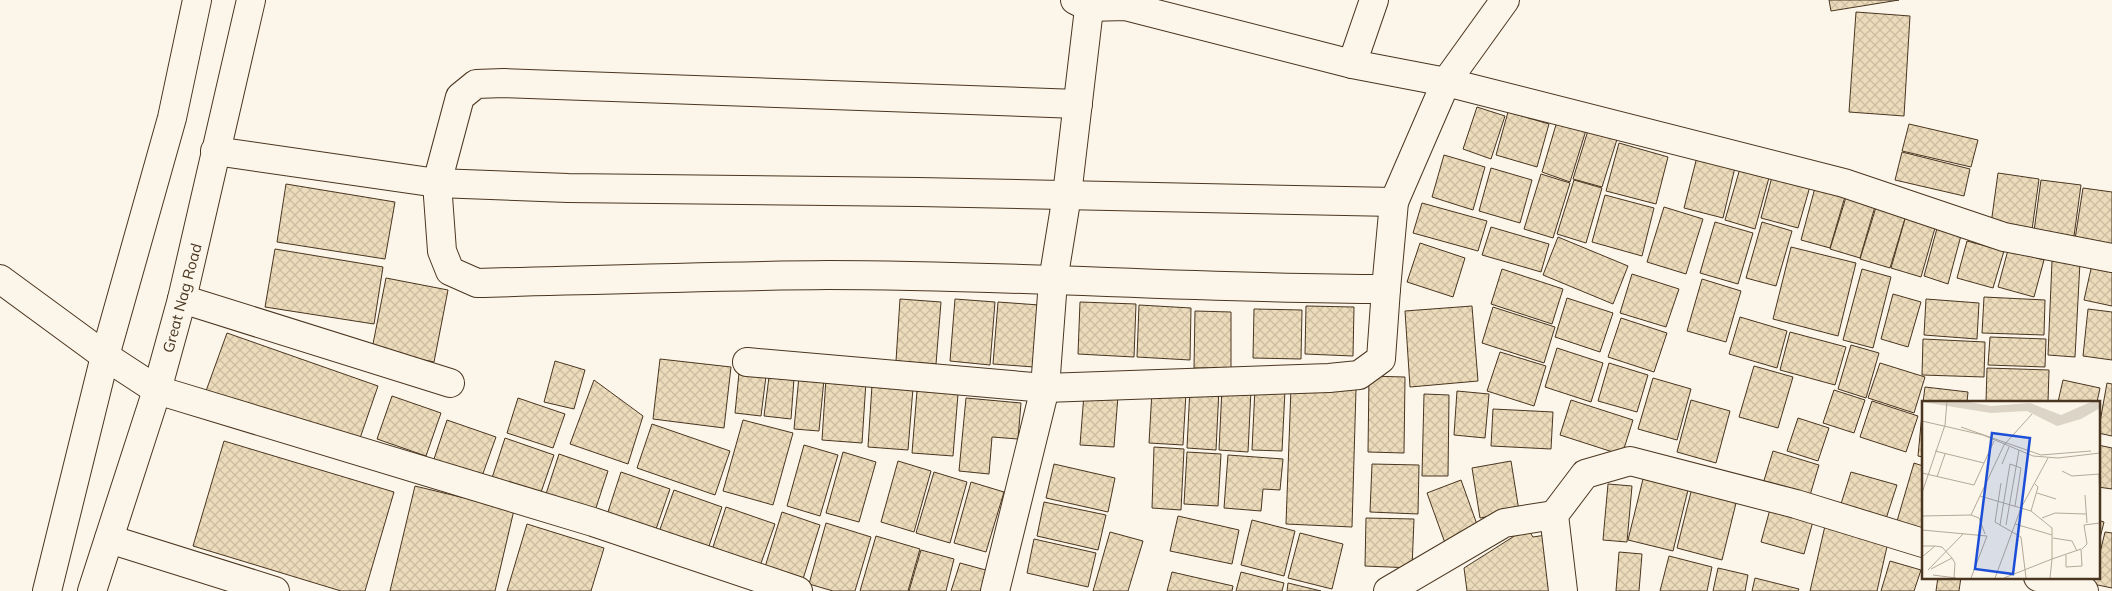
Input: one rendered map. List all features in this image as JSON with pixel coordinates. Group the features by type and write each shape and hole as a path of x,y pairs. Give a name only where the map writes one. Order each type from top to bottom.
{"street":[{"path":"47,591 105,356 172,118 197,0"},
{"name":"Great Nag Road","path":"92,591 157,390 195,252 215,151 251,0"},
{"path":"1352,64 1374,0"},
{"path":"747,362 1045,388 1329,378 1359,375 1381,359 1394,202 1446,82 1505,0"},
{"path":"995,591 1045,388 1053,280 1067,195 1078,104 1085,2 1125,6 1352,64 1446,82 1844,183 2004,237 2112,258"},
{"path":"1078,104 504,83 476,84 460,97 437,183 442,251 450,272 477,282 829,275 1053,280 1262,289 1386,289"},
{"path":"215,151 437,183 568,188 1394,202"},
{"path":"0,279 105,356 157,390 593,522 798,591"},
{"path":"182,299 450,383"},
{"path":"1563,591 1554,516 1585,474 1630,461 1796,504 1922,543"},
{"path":"1388,591 1504,523 1554,516"},
{"path":"109,539 275,591"},
{"path":"2041,578 2084,591"}],"building":[{"path":"1829,0 1899,0 1831,11"},
{"path":"1856,12 1910,16 1904,116 1849,112"},
{"path":"1477,107 1505,116 1491,159 1463,149"},
{"path":"1508,112 1549,124 1537,167 1496,155"},
{"path":"1558,118 1587,127 1570,182 1542,172"},
{"path":"1590,124 1619,133 1602,187 1573,179"},
{"path":"1909,124 1978,140 1971,167 1902,151"},
{"path":"1619,143 1668,157 1656,204 1606,191"},
{"path":"1902,152 1970,169 1964,196 1895,180"},
{"path":"1698,153 1736,163 1723,218 1684,208"},
{"path":"1444,155 1485,167 1473,210 1432,197"},
{"path":"1741,165 1770,174 1755,229 1725,220"},
{"path":"1491,168 1532,180 1520,223 1479,211"},
{"path":"1773,173 1811,183 1798,228 1761,218"},
{"path":"1998,173 2039,179 2032,230 1991,224"},
{"path":"1541,174 1570,183 1553,238 1524,229"},
{"path":"1574,180 1602,188 1586,243 1557,234"},
{"path":"2041,180 2081,185 2074,236 2034,231"},
{"path":"286,184 395,202 385,259 277,242"},
{"path":"1816,184 1846,193 1830,248 1801,240"},
{"path":"2083,188 2112,192 2112,244 2075,239"},
{"path":"1847,194 1876,203 1860,258 1830,249"},
{"path":"1605,195 1654,208 1642,256 1592,242"},
{"path":"1422,203 1487,221 1478,251 1413,233"},
{"path":"1877,204 1907,212 1890,268 1860,259"},
{"path":"1664,207 1703,219 1686,274 1647,262"},
{"path":"1907,212 1937,221 1921,277 1891,268"},
{"path":"1939,221 1963,228 1948,284 1924,276"},
{"path":"1715,222 1753,233 1738,284 1700,273"},
{"path":"1762,222 1792,231 1776,286 1746,278"},
{"path":"1491,227 1549,244 1541,272 1482,255"},
{"path":"1558,237 1628,266 1613,304 1543,275"},
{"path":"1967,241 2004,251 1993,288 1957,278"},
{"path":"1420,243 1465,258 1453,297 1407,282"},
{"path":"1791,247 1856,263 1838,336 1773,319"},
{"path":"275,249 383,267 374,324 265,307"},
{"path":"2008,250 2044,260 2034,297 1998,287"},
{"path":"2093,260 2112,264 2112,306 2084,300"},
{"path":"2052,261 2080,262 2075,357 2048,355"},
{"path":"1502,269 1563,289 1552,324 1491,304"},
{"path":"1862,269 1891,277 1873,348 1843,340"},
{"path":"1632,274 1679,289 1666,327 1620,313"},
{"path":"386,278 448,290 434,362 372,349"},
{"path":"1702,279 1741,291 1726,342 1687,331"},
{"path":"1893,294 1921,302 1908,347 1881,339"},
{"path":"1984,297 2045,300 2044,335 1982,333"},
{"path":"1567,298 1613,313 1600,352 1555,337"},
{"path":"900,299 941,302 936,364 896,361"},
{"path":"955,299 995,302 990,365 950,361"},
{"path":"1926,299 1979,303 1977,339 1924,335"},
{"path":"998,302 1039,305 1034,367 993,364"},
{"path":"1080,302 1136,304 1134,357 1078,354"},
{"path":"1139,305 1191,308 1190,360 1137,357"},
{"path":"1306,306 1354,307 1353,356 1305,354"},
{"path":"1472,306 1478,381 1410,387 1405,311"},
{"path":"1493,307 1555,327 1544,363 1482,343"},
{"path":"1254,309 1302,310 1301,359 1253,358"},
{"path":"2088,309 2112,312 2112,360 2083,356"},
{"path":"1195,311 1231,312 1231,368 1194,368"},
{"path":"1740,317 1787,331 1777,368 1729,354"},
{"path":"1621,318 1667,333 1654,372 1608,357"},
{"path":"1790,332 1846,347 1835,385 1780,370"},
{"path":"227,333 378,386 358,444 206,391"},
{"path":"1990,337 2046,339 2045,367 1988,365"},
{"path":"1923,339 1985,342 1984,377 1922,375"},
{"path":"1851,345 1879,353 1866,398 1838,389"},
{"path":"1557,348 1603,363 1591,402 1545,387"},
{"path":"1500,352 1546,366 1534,406 1487,391"},
{"path":"660,359 731,367 724,428 653,419"},
{"path":"555,361 585,370 574,409 544,402"},
{"path":"1609,363 1648,375 1637,412 1598,401"},
{"path":"1880,363 1925,377 1914,413 1868,398"},
{"path":"1754,366 1793,377 1778,428 1739,417"},
{"path":"1987,368 2049,370 2048,401 1986,401"},
{"path":"739,373 766,376 761,416 735,413"},
{"path":"799,376 824,379 819,431 794,429"},
{"path":"1369,376 1405,377 1404,453 1368,452"},
{"path":"769,377 794,379 791,419 764,416"},
{"path":"826,378 866,381 862,443 822,440"},
{"path":"1653,378 1691,389 1677,440 1638,429"},
{"path":"594,380 643,416 628,464 570,444"},
{"path":"2063,380 2100,388 2097,401 2058,401"},
{"path":"2107,383 2112,384 2112,436 2100,433 2100,422"},
{"path":"872,385 913,388 908,450 868,447"},
{"path":"1190,387 1219,389 1216,450 1187,448"},
{"path":"1291,387 1356,389 1352,527 1286,524"},
{"path":"1925,387 1968,392 1967,401 1923,401"},
{"path":"1222,388 1251,390 1248,452 1219,450"},
{"path":"1255,388 1285,390 1282,451 1252,450"},
{"path":"1834,390 1865,400 1854,433 1823,423"},
{"path":"917,391 958,394 953,456 912,453"},
{"path":"1152,391 1186,393 1183,445 1149,443"},
{"path":"1457,391 1489,394 1485,438 1454,435"},
{"path":"1084,394 1118,396 1114,447 1080,445"},
{"path":"1424,394 1449,395 1448,476 1422,476"},
{"path":"392,396 441,413 426,456 377,439"},
{"path":"518,398 565,414 553,448 507,433"},
{"path":"966,398 1021,403 1018,439 992,437 989,474 959,471"},
{"path":"1571,400 1633,420 1622,455 1560,435"},
{"path":"1691,400 1730,411 1716,463 1677,452"},
{"path":"1872,401 1918,416 1906,452 1860,437"},
{"path":"1493,409 1553,412 1551,449 1491,446"},
{"path":"1922,414 1922,457 1918,456"},
{"path":"1798,418 1829,428 1818,461 1787,451"},
{"path":"447,420 496,437 481,479 433,462"},
{"path":"743,420 793,433 773,505 723,491"},
{"path":"652,424 730,451 715,495 637,468"},
{"path":"505,438 554,455 539,498 491,481"},
{"path":"224,441 394,492 365,591 341,591 193,546"},
{"path":"804,445 838,455 820,516 787,506"},
{"path":"2100,445 2112,448 2112,489 2100,487"},
{"path":"1154,447 1184,449 1181,510 1152,508"},
{"path":"1773,451 1819,465 1808,502 1762,487"},
{"path":"843,452 876,462 859,522 826,513"},
{"path":"1187,452 1221,454 1218,506 1184,504"},
{"path":"559,454 608,471 594,514 545,497"},
{"path":"1228,455 1283,459 1280,490 1263,489 1261,511 1224,508"},
{"path":"898,461 931,471 914,532 881,522"},
{"path":"1511,461 1519,511 1480,518 1472,468"},
{"path":"1914,463 1922,466 1922,537 1895,528"},
{"path":"1054,464 1115,478 1108,512 1046,498"},
{"path":"1372,464 1419,465 1418,514 1370,512"},
{"path":"621,472 670,489 655,532 607,515"},
{"path":"934,472 967,482 950,543 916,533"},
{"path":"1851,472 1897,485 1885,522 1840,507"},
{"path":"1643,479 1688,490 1673,551 1628,540"},
{"path":"1461,480 1479,530 1445,543 1427,493"},
{"path":"971,482 1004,492 986,552 954,543"},
{"path":"1608,484 1632,486 1627,542 1603,540"},
{"path":"415,486 514,510 495,591 390,591"},
{"path":"1692,488 1737,499 1722,560 1677,548"},
{"path":"674,490 722,507 708,549 659,532"},
{"path":"1044,502 1106,515 1098,550 1037,536"},
{"path":"1772,502 1815,514 1804,554 1761,542"},
{"path":"726,507 775,524 760,566 712,550"},
{"path":"782,512 820,525 803,579 765,567"},
{"path":"1178,516 1239,530 1232,564 1170,551"},
{"path":"1366,518 1414,519 1412,568 1365,566"},
{"path":"1252,520 1295,531 1284,576 1241,565"},
{"path":"2100,521 2104,522 2100,538"},
{"path":"826,523 871,537 855,591 833,591 809,584"},
{"path":"527,524 604,548 591,591 507,591"},
{"path":"1825,526 1888,542 1877,591 1810,591"},
{"path":"1527,528 1533,537 1546,535 1554,591 1467,591 1464,568"},
{"path":"1110,532 1143,541 1128,591 1093,591"},
{"path":"2105,532 2112,533 2112,588 2093,584 2095,578 2100,578 2100,553"},
{"path":"1300,533 1343,544 1332,589 1288,578"},
{"path":"876,536 920,549 908,591 860,591"},
{"path":"1034,539 1096,553 1088,587 1027,573"},
{"path":"921,550 954,559 946,591 909,591"},
{"path":"1619,552 1642,554 1639,591 1616,591"},
{"path":"1669,556 1712,567 1707,591 1660,591"},
{"path":"1890,561 1921,570 1914,591 1881,591"},
{"path":"960,563 993,572 987,591 951,591"},
{"path":"1718,568 1748,575 1745,591 1713,591"},
{"path":"1172,572 1233,586 1232,591 1167,591"},
{"path":"1241,572 1284,583 1282,591 1236,591"},
{"path":"1755,578 1799,589 1798,591 1752,591"},
{"path":"1938,578 1961,578 1959,591 1936,591"},
{"path":"1288,583 1321,591 1287,591"}]}
